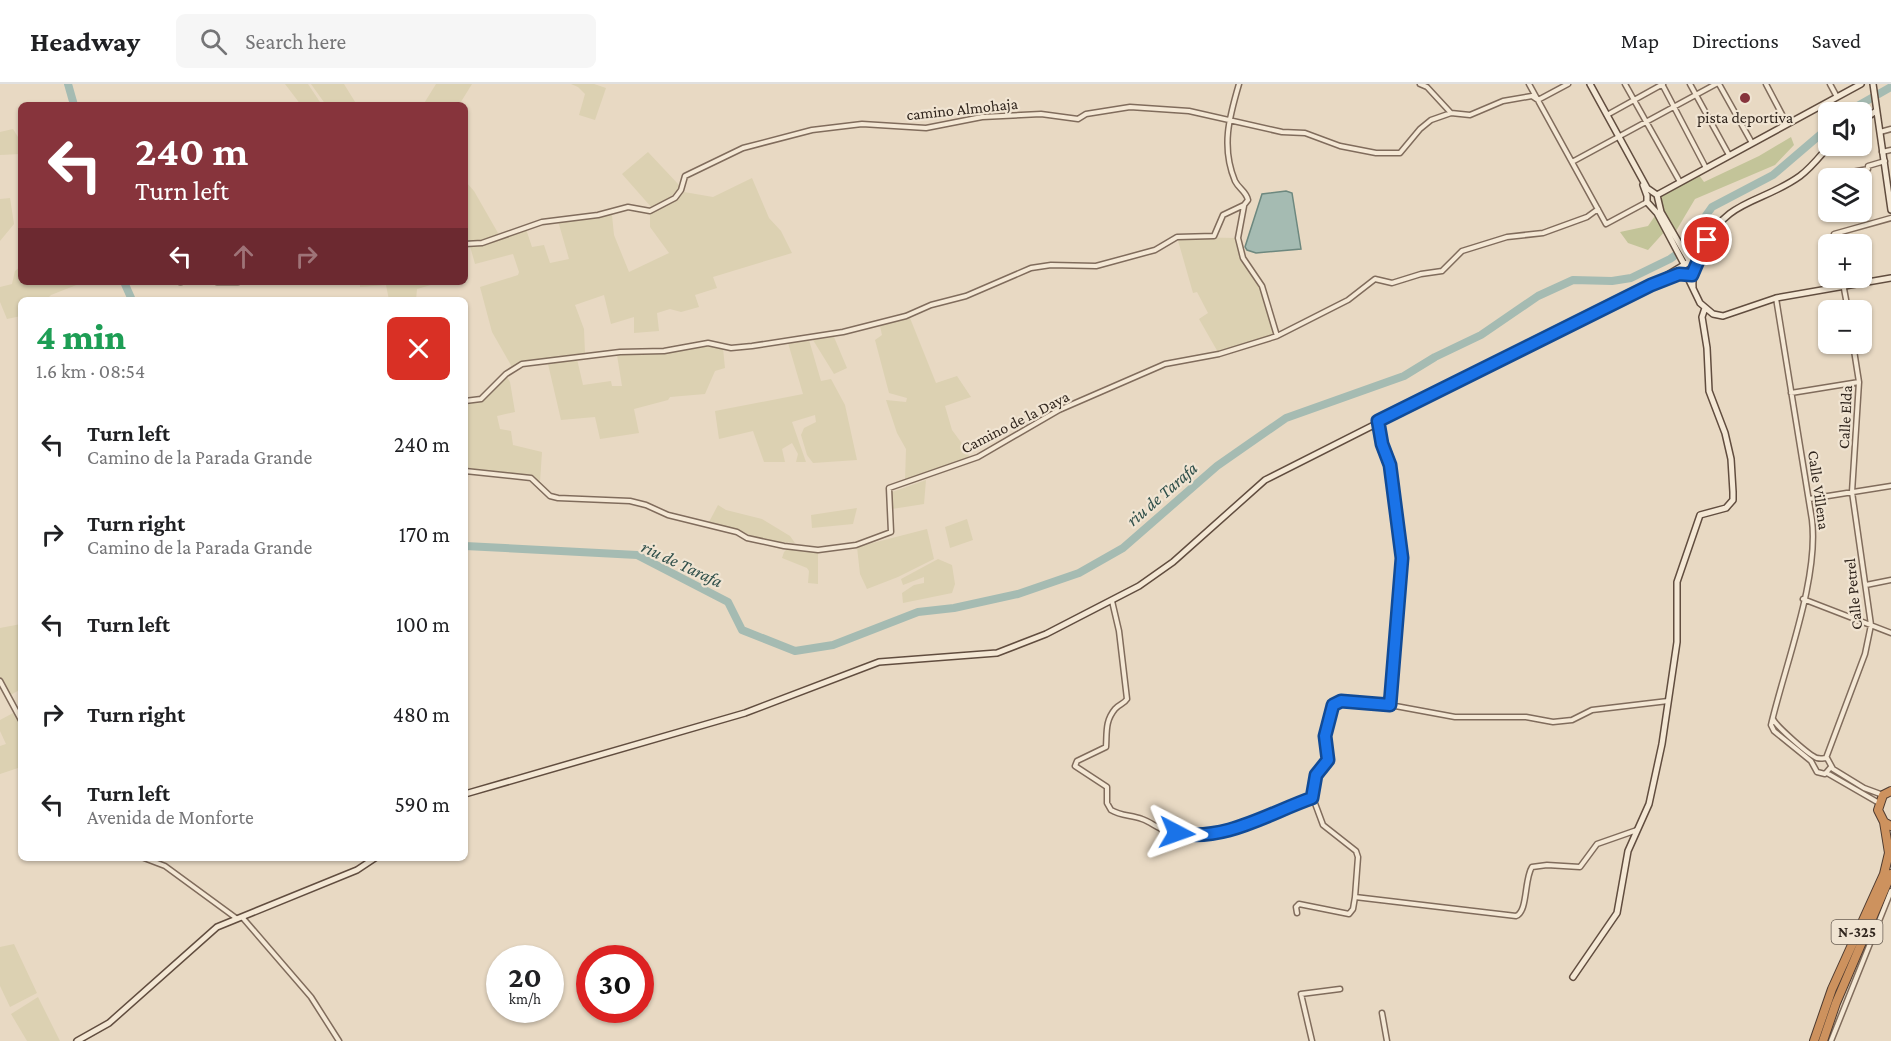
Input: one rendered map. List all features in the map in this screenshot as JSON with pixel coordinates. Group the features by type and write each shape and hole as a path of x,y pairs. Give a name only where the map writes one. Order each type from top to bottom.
{"highway":[{"path":"1879,803 1889,790"},
{"name":"N-325","path":"1814,1041 1832,989 1884,874 1889,853 1887,824 1878,810 1879,803"},
{"name":"N-325","path":"1823,1041 1836,1004 1891,874"}],"main road":[{"path":"1589,84 1652,199 1688,269 1694,292 1705,308 1713,314 1732,315 1776,298 1833,288"},
{"path":"1652,199 1861,84"},
{"path":"1875,84 1876,114 1891,210"},
{"path":"1872,118 1876,114"},
{"path":"468,793 745,713 879,662 998,653 1046,634 1139,586 1173,562 1265,480 1378,421 1651,285 1688,269 1724,216 1801,175 1819,156"},
{"path":"1884,162 1891,194"},
{"path":"1872,281 1891,278"},
{"path":"1573,977 1617,913 1628,851 1649,804 1677,642 1677,582 1694,528 1700,515 1726,508 1732,500 1731,459 1709,391 1707,348 1702,317 1705,308"},
{"path":"77,1041 109,1023 217,927 357,870 370,861"}],"street":[{"path":"468,401 481,399 506,374 522,364 620,352 664,351 708,343 731,348 752,346 843,332 906,316 931,305 982,291 1031,268 1051,265 1096,266 1155,250 1177,237 1214,236 1223,215 1244,205 1248,200 1247,193 1236,183 1226,152 1228,120 1239,84"},
{"path":"1420,84 1427,87 1451,113"},
{"path":"1529,84 1606,224 1652,199"},
{"path":"1538,100 1568,84"},
{"path":"1625,84 1680,182"},
{"path":"1606,116 1663,84 1707,168"},
{"path":"1690,84 1729,155"},
{"path":"1572,162 1718,84 1752,143"},
{"path":"1766,84 1787,124"},
{"path":"1830,84 1837,97"},
{"name":"camino Almohaja","path":"468,244 482,243 542,222 598,215 628,207 650,211 675,198 686,176 693,172 743,148 812,130 862,124 926,128 982,117 1041,114 1078,119 1086,114 1130,107 1188,111 1282,132 1305,133 1340,146 1376,153 1400,153 1420,129 1431,120 1451,113 1470,115 1503,101 1532,96 1538,100"},
{"path":"1880,132 1891,129"},
{"path":"1883,152 1891,150"},
{"path":"1868,168 1868,166 1884,162"},
{"path":"1244,205 1238,238 1243,258 1263,286 1277,336"},
{"name":"Camino de la Daya","path":"468,471 531,478 550,495 558,498 614,499 646,505 668,515 784,546 818,550 856,545 891,532 889,488 978,457 1059,410 1084,402 1166,364 1219,354 1277,336 1348,300 1375,279 1400,282 1421,274 1442,271 1462,251 1507,237 1544,232 1587,216 1598,209"},
{"path":"1834,234 1891,218"},
{"name":"Calle Villena","path":"1773,718 1803,599 1813,552 1814,533 1776,298"},
{"name":"Calle Elda","path":"1852,492 1859,382 1855,354"},
{"path":"1791,393 1859,382"},
{"path":"1378,421 1382,444 1390,465 1402,558 1390,705"},
{"path":"1809,499 1891,486"},
{"name":"Calle Petrel","path":"1826,758 1865,654 1871,625 1852,492"},
{"path":"1866,585 1891,580"},
{"path":"1111,599 1119,631 1127,699 1115,709 1108,721 1105,732 1106,747 1075,764 1077,770 1107,787 1107,803 1111,810 1142,819 1164,831 1191,836 1212,836 1257,821 1312,798"},
{"path":"1803,599 1891,633"},
{"path":"0,681 18,714"},
{"path":"1297,913 1296,907 1299,904 1349,914 1353,909 1356,851 1323,825 1312,798 1316,775 1328,760 1325,736 1333,705 1341,701 1390,705 1455,717 1526,717 1553,722 1572,720 1592,710 1668,701"},
{"path":"1773,718 1777,726 1818,759 1826,758 1831,767 1864,788 1889,790"},
{"path":"1773,718 1773,729 1814,765 1817,772 1826,773 1879,803"},
{"path":"1814,765 1818,759"},
{"path":"1826,773 1831,767"},
{"path":"1355,897 1516,916 1522,910 1528,873 1532,867 1547,865 1580,867 1596,844 1637,830"},
{"path":"152,861 165,866 239,917 311,997 339,1041"},
{"path":"1830,1041 1891,891"},
{"path":"1312,1041 1300,994 1340,989"},
{"path":"1382,1013 1387,1041"}],"shaded area":[{"path":"285,84 308,84 320,102 299,102"},
{"path":"311,84 344,84 355,102 324,102"},
{"path":"436,84 472,84 461,102 425,102"},
{"path":"571,84 594,84 606,88 595,120 579,115 585,94"},
{"path":"13,129 18,137 18,154 0,155 0,132"},
{"path":"648,152 679,185 678,192 652,208 622,174"},
{"path":"752,178 769,218 781,231 792,253 713,277 717,288 695,295 699,307 681,312 670,309 657,313 659,331 634,333 634,317 611,324 604,295 575,305 584,329 585,353 512,367 492,332 480,287 518,275 513,254 475,264 470,246 526,229 532,247 544,245 550,263 569,259 558,221 612,215 614,235 629,272 669,253 650,227 650,213 659,210 684,192 713,197"},
{"path":"468,184 498,233 497,236 482,242 468,242"},
{"path":"1286,191 1292,193 1301,249 1256,253 1247,250 1245,247 1262,194"},
{"path":"10,198 14,224 0,241 0,199"},
{"path":"1177,237 1238,238 1243,258 1262,286 1276,331 1269,338 1219,354 1199,319 1208,313 1197,292 1193,293"},
{"path":"18,268 18,285 76,285 49,297 18,297 18,317 7,319 0,302 0,287 12,284 15,271"},
{"path":"360,285 386,285 360,287"},
{"path":"386,285 431,285 417,289 416,297 388,297"},
{"path":"910,318 936,383 957,376 971,397 945,406 952,430 969,453 968,459 905,481 906,449 897,433 886,400 906,402 907,398 889,393 875,340 882,335 880,326"},
{"path":"834,337 847,368 834,374 813,340"},
{"path":"809,340 821,381 831,379 845,405 857,460 813,463 807,455 801,435 804,428 816,422 815,415 792,422 806,462 796,462 798,454 792,443 782,449 785,462 764,462 753,431 719,439 715,411 803,394 788,343"},
{"path":"714,344 723,348 725,368 715,371 705,394 670,397 668,400 634,409 639,433 600,439 595,417 561,420 548,364 577,359 583,385 611,381 612,386 622,386 617,355 666,352"},
{"path":"507,377 510,382 515,412 497,416 500,429 511,431 513,445 542,452 540,482 528,475 468,469 468,402 488,397"},
{"path":"926,480 924,504 892,509 892,492"},
{"path":"718,505 726,510 762,519 790,536 795,543 769,541 709,522"},
{"path":"857,508 853,524 812,528 811,515"},
{"path":"967,519 973,540 950,548 945,527"},
{"path":"927,529 934,559 867,589 860,574 857,547"},
{"path":"789,547 818,552 818,584 808,583 807,568 782,558"},
{"path":"938,559 952,565 955,584 952,593 903,603 902,593 914,585 924,583 924,577 903,585 901,579"},
{"path":"18,625 18,691 9,696 0,680 0,628"},
{"path":"15,712 18,717 18,768 0,774 0,746 6,744 0,731 0,720"},
{"path":"14,944 37,993 10,1007 0,986 0,947"},
{"path":"38,997 60,1041 27,1041 11,1014"}],"green space":[{"path":"1791,137 1794,145 1775,165 1695,199 1676,231 1660,204 1662,196 1699,175 1704,182 1759,156"},
{"path":"1657,213 1666,230 1648,250 1628,243 1620,232 1648,226"}],"waterway":[{"name":"riu de Tarafa","path":"68,84 73,102"},
{"name":"riu de Tarafa","path":"1865,102 1891,87"},
{"name":"riu de Tarafa","path":"468,546 637,555 728,602 742,630 795,651 833,645 918,612 954,608 1018,594 1079,573 1123,548 1217,466 1286,418 1404,376 1435,357 1481,335 1538,296 1573,280 1612,281 1631,278 1670,259 1680,252 1712,207 1773,175 1818,137"},
{"name":"riu de Tarafa","path":"125,285 131,297"}],"place":[{"name":"pista deportiva","path":"1745,98"}],"route":[{"path":"1177,833 1212,836 1257,821 1312,798 1316,775 1328,760 1325,736 1333,705 1341,701 1390,705 1402,558 1390,465 1382,444 1378,421 1651,285 1679,274 1692,275 1695,273 1699,256 1707,240"}]}
